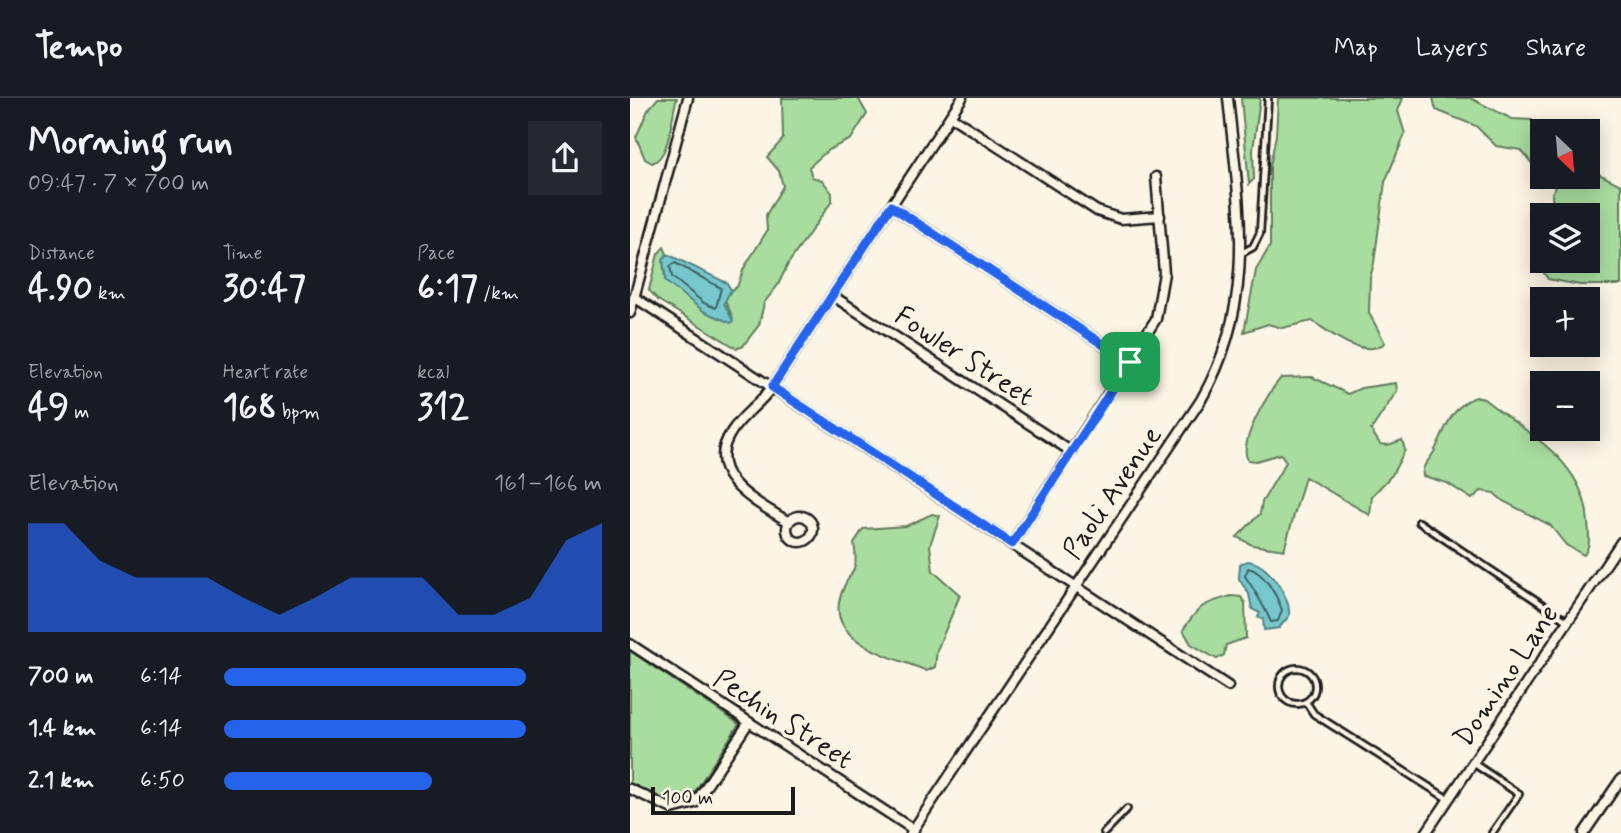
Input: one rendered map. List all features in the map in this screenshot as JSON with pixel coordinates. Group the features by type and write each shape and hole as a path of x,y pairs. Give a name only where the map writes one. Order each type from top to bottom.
{"street":[{"path":"630,313 688,98"},
{"path":"789,522 738,490 729,478 724,464 724,450 732,431 772,387 962,98"},
{"name":"Paoli Avenue","path":"913,831 1210,385 1234,319 1242,253 1228,98"},
{"path":"950,116 1097,211 1121,219 1160,216"},
{"path":"1012,544 1151,330 1162,296 1164,273 1156,177"},
{"path":"891,206 1130,362"},
{"name":"Fowler Street","path":"833,296 1072,452"},
{"path":"634,298 1228,686"},
{"name":"Domino Lane","path":"1426,833 1621,542"},
{"name":"Pechin Street","path":"630,644 913,831"},
{"path":"630,789 665,807 684,808 703,794 749,722"},
{"path":"1584,833 1621,779"}],"lane":[{"path":"1242,253 1253,247 1260,233 1268,98"},
{"path":"1419,522 1567,622"},
{"path":"1299,668 1314,680 1315,693 1306,702 1292,703 1283,695 1278,682 1287,669 1299,668"},
{"path":"1306,702 1314,714 1449,799"},
{"path":"1473,763 1519,794 1492,833"},
{"path":"1104,833 1127,809"}],"green space":[{"path":"658,98 677,98 667,144 663,153 652,163 645,159 636,137 648,110"},
{"path":"782,98 858,98 867,114 851,139 828,150 809,167 812,177 822,180 832,193 832,201 764,303 759,325 742,347 736,348 658,300 649,290 658,254 664,247 667,254 663,260 665,280 705,312 722,316 727,321 733,318 725,300 731,290 737,287 744,268 767,231 766,215 783,186 779,171 767,157 783,139"},
{"path":"1241,98 1260,98 1253,150 1254,179 1249,184"},
{"path":"1278,98 1403,98 1398,111 1405,134 1385,182 1370,278 1369,313 1385,343 1376,347 1366,348 1346,342 1312,321 1282,328 1268,324 1244,332 1256,270 1270,246 1270,166 1276,135"},
{"path":"1433,98 1470,98 1512,119 1530,120 1530,161 1521,150 1496,146 1476,126 1436,110"},
{"path":"1600,174 1621,185 1621,285 1580,285 1548,279 1544,273 1600,273 1600,203 1552,203 1554,189 1600,189"},
{"path":"1312,377 1348,394 1361,388 1396,383 1397,391 1371,430 1380,444 1388,445 1402,440 1405,450 1392,475 1372,496 1370,515 1305,477 1284,550 1252,545 1237,537 1260,514 1262,502 1286,462 1281,454 1256,461 1248,460 1246,452 1250,430 1262,405 1281,378"},
{"path":"1476,397 1484,399 1530,433 1530,441 1540,441 1565,465 1577,482 1584,501 1589,544 1584,555 1566,545 1550,525 1503,501 1494,493 1481,491 1472,499 1447,483 1423,476 1424,466 1450,420 1468,401"},
{"path":"932,514 940,516 930,545 933,571 960,595 937,650 935,667 927,671 883,654 854,638 844,627 839,614 843,588 854,567 854,543 863,529 906,526"},
{"path":"1231,596 1241,597 1245,603 1246,638 1226,645 1224,655 1217,659 1191,644 1183,630 1203,606"},
{"path":"630,651 739,724 690,799 679,803 667,802 630,783"}],"water":[{"path":"667,254 727,283 731,290 724,303 733,321 731,323 705,312 666,282 663,260"},
{"path":"1248,561 1263,568 1282,590 1289,616 1279,628 1264,630 1263,619 1258,617 1260,613 1252,609 1249,594 1239,579 1240,564"}],"route":[{"path":"891,206 1130,362 1012,544 772,387 891,206"}]}
